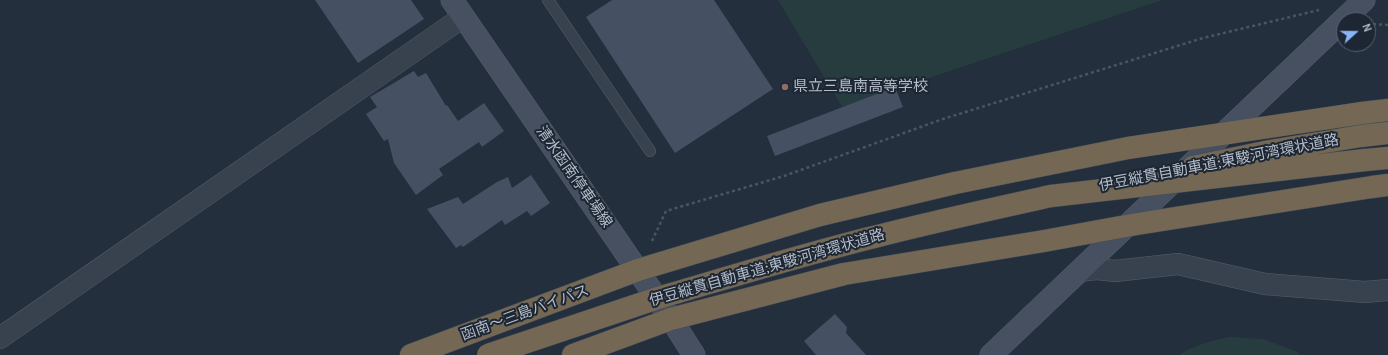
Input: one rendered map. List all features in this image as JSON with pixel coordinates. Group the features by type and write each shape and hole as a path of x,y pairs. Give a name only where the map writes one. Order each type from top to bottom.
{"highway":[{"name":"函南～三島バイパス","path":"411,355 638,270 820,215 955,183 1128,148 1388,110"},
{"name":"伊豆縦貫自動車道;東駿河湾環状道路","path":"488,355 651,300 780,262 950,218 1270,151 1388,133"},
{"name":"伊豆縦貫自動車道;東駿河湾環状道路","path":"1051,196 1388,158"},
{"path":"573,355 671,319 844,274 1044,241 1136,224 1380,186"}],"street":[{"path":"991,355 1078,270 1364,0"},
{"path":"0,338 458,8"},
{"name":"清水函南停車場線","path":"458,8 638,270 694,355"},
{"path":"1078,270 1097,269 1115,271 1178,264 1265,284 1366,292 1388,290"}],"lane":[{"path":"548,0 650,151"}],"path":[{"path":"638,270 666,211 784,176 943,119 1202,38 1322,9"},
{"path":"1376,24 1388,25"}],"green space":[{"path":"778,0 1162,0 842,107"},
{"path":"1229,337 1263,339 1298,352 1299,355 1179,355 1197,346"}],"building":[{"path":"315,0 411,0 424,19 358,63"},
{"path":"612,0 714,0 773,89 675,153 586,17"},
{"path":"414,71 418,77 426,73 446,106 447,105 458,121 484,103 504,131 482,147 479,142 439,169 443,175 416,195 394,163 388,139 384,141 366,114 377,107 370,97"},
{"path":"895,87 903,107 775,156 767,136"},
{"path":"531,175 550,203 531,216 527,211 505,225 502,220 463,247 461,245 456,248 427,209 458,197 463,204 497,182 508,177 512,188"},
{"path":"835,314 847,327 846,333 866,355 816,355 804,341"}],"place":[{"name":"県立三島南高等学校","path":"785,87"}]}
